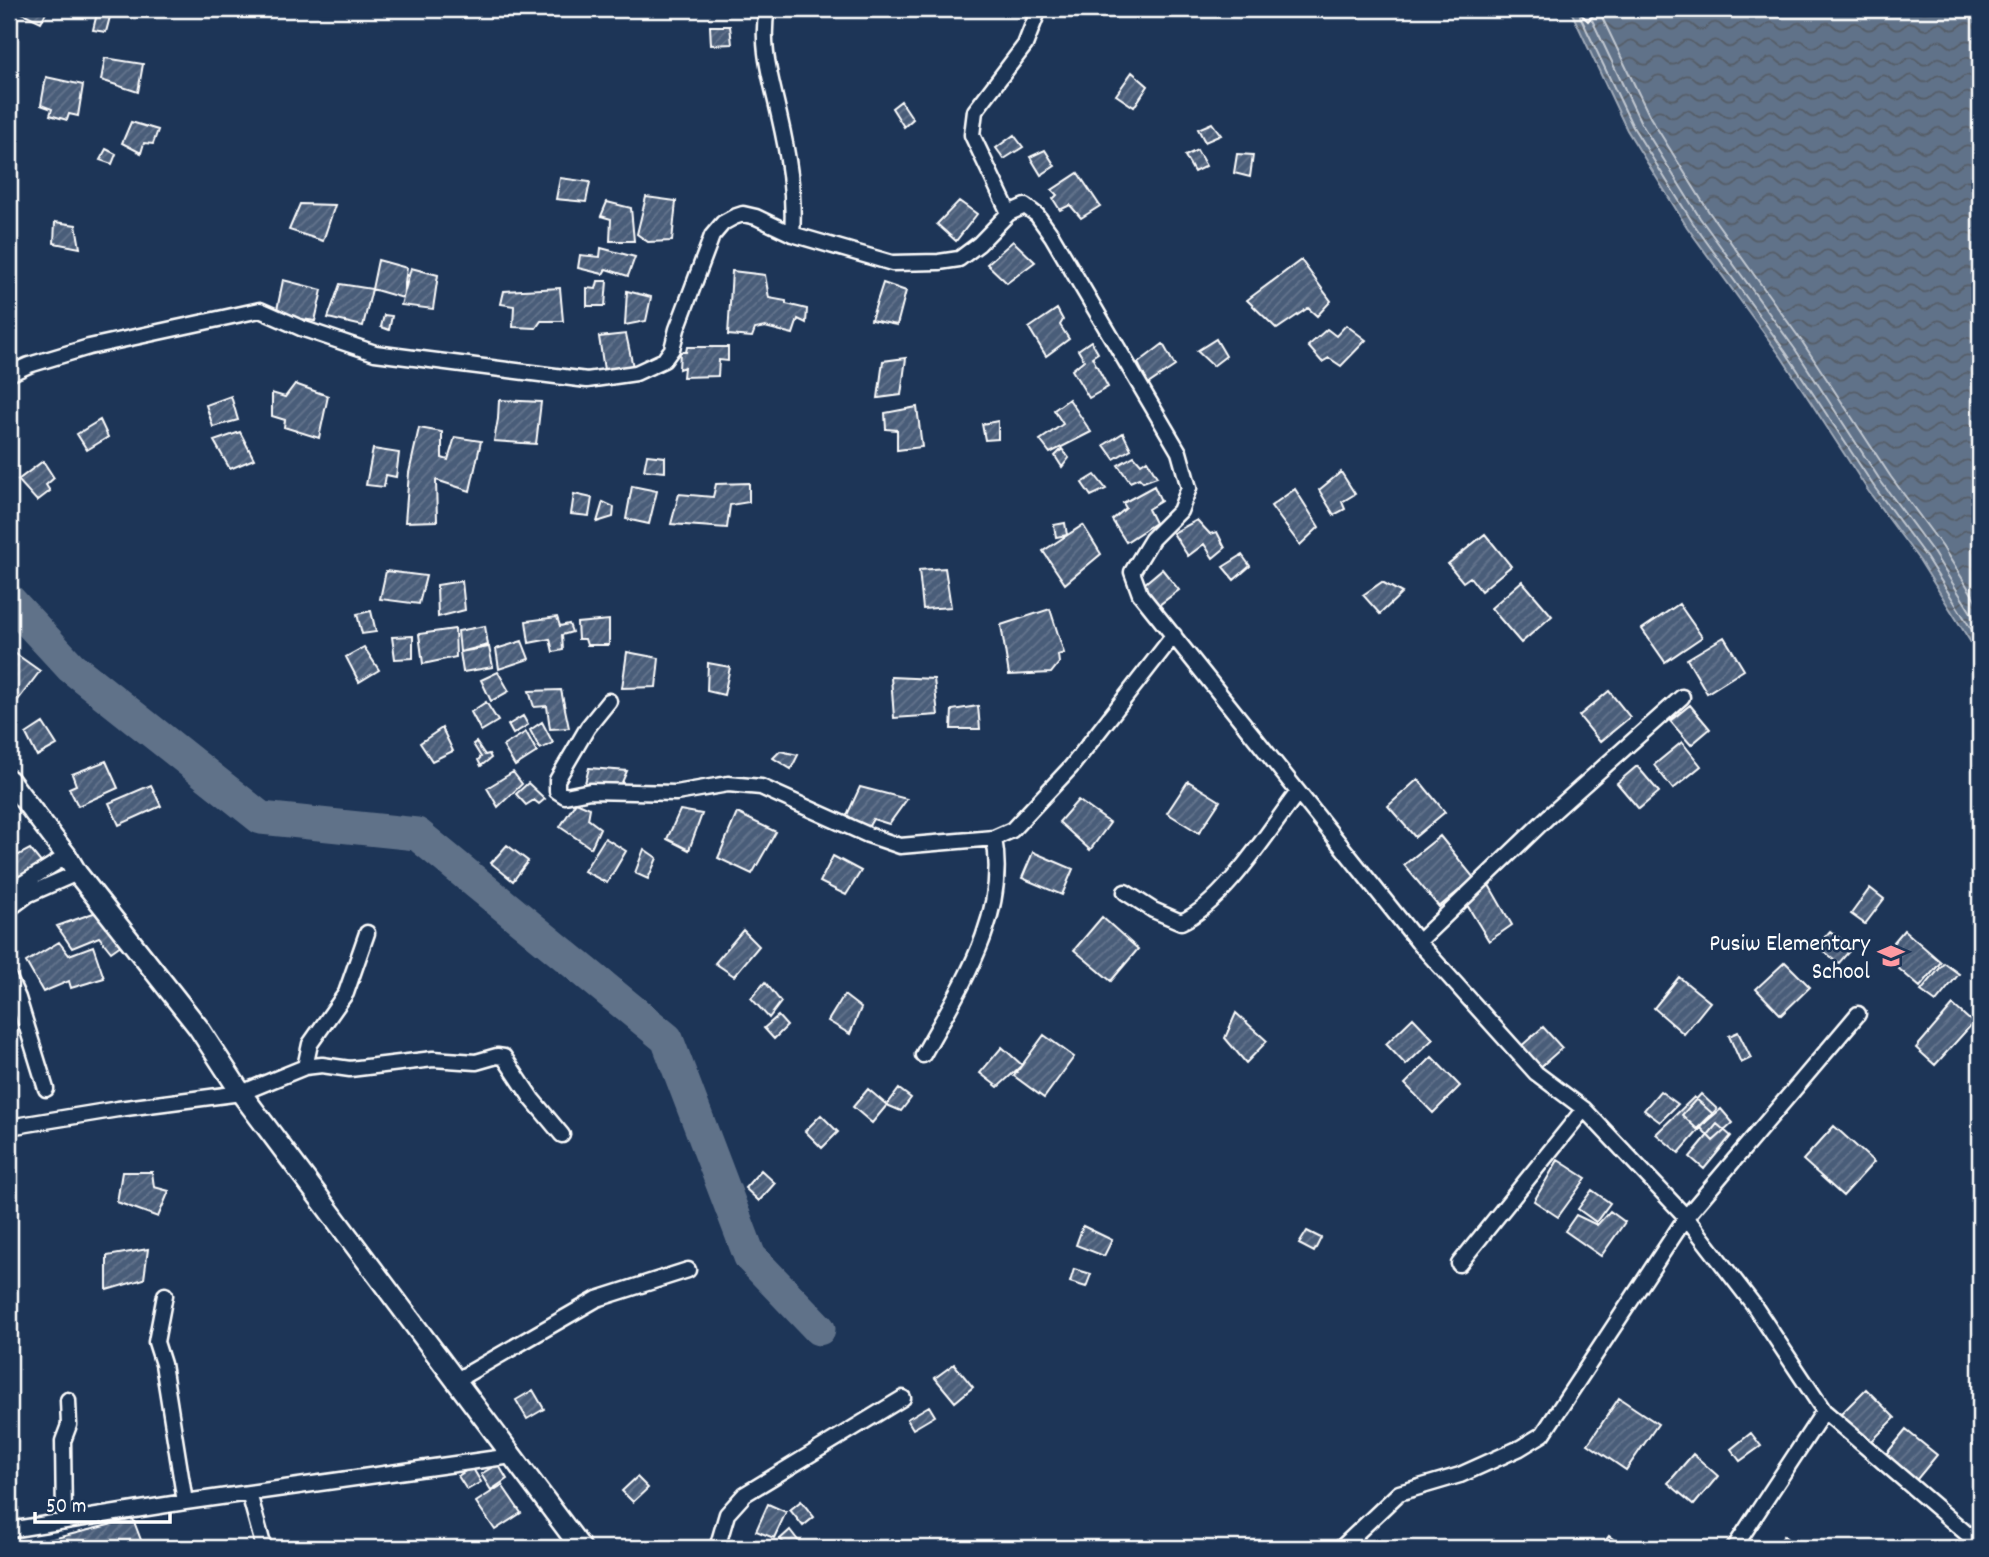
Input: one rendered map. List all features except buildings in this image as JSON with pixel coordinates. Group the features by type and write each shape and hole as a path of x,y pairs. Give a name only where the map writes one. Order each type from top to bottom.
{"street":[{"path":"767,9 763,44 790,178 794,206 792,234"},
{"path":"1009,213 972,135 975,111 1025,45 1039,9"},
{"path":"9,374 89,347 261,310 302,328 375,353 587,380 636,373 664,360 672,349 677,328 712,236 723,223 743,214 756,217 792,234 892,263 959,259 979,244 1009,213 1026,206 1037,215 1052,236 1179,452 1189,488 1180,511 1152,539 1132,572 1140,594 1418,942 1536,1073 1584,1109 1686,1217 1753,1304 1824,1412 1978,1545"},
{"path":"609,701 588,727 556,780 557,791 565,796 590,791 676,793 728,784 761,787 868,835 900,846 994,838 1012,830 1070,767 1174,635"},
{"path":"1418,942 1550,814 1682,697"},
{"path":"9,779 198,1027 241,1093 581,1548"},
{"path":"1125,892 1153,910 1181,922 1195,916 1236,874 1298,792"},
{"path":"923,1055 976,957 984,936 998,880 999,862 994,838"},
{"path":"9,892 72,864"},
{"path":"9,909 72,864"},
{"path":"304,1067 310,1044 345,992 367,933"},
{"path":"9,978 18,998 46,1089"},
{"path":"1341,1548 1399,1493 1460,1475 1544,1434 1686,1217 1858,1014"},
{"path":"9,1127 241,1093 304,1067 316,1068 322,1065 350,1069 433,1059 476,1062 497,1056 504,1057 532,1099 562,1135"},
{"path":"1459,1264 1584,1109"},
{"path":"455,1381 597,1299 688,1270"},
{"path":"165,1295 156,1342 163,1364 185,1502"},
{"path":"717,1548 727,1514 745,1494 903,1398"},
{"path":"64,1520 64,1441 69,1425 68,1400"},
{"path":"1734,1548 1824,1412"},
{"path":"9,1530 512,1456"},
{"path":"250,1493 264,1548"}],"water":[{"path":"1570,9 1980,9 1980,657 1920,561 1869,492 1782,358 1687,227 1627,130"}],"waterway":[{"path":"9,600 71,667 261,818 417,834 667,1039 750,1257 819,1329"}],"place":[{"name":"Pusiw Elementary School","path":"1891,956"}]}
